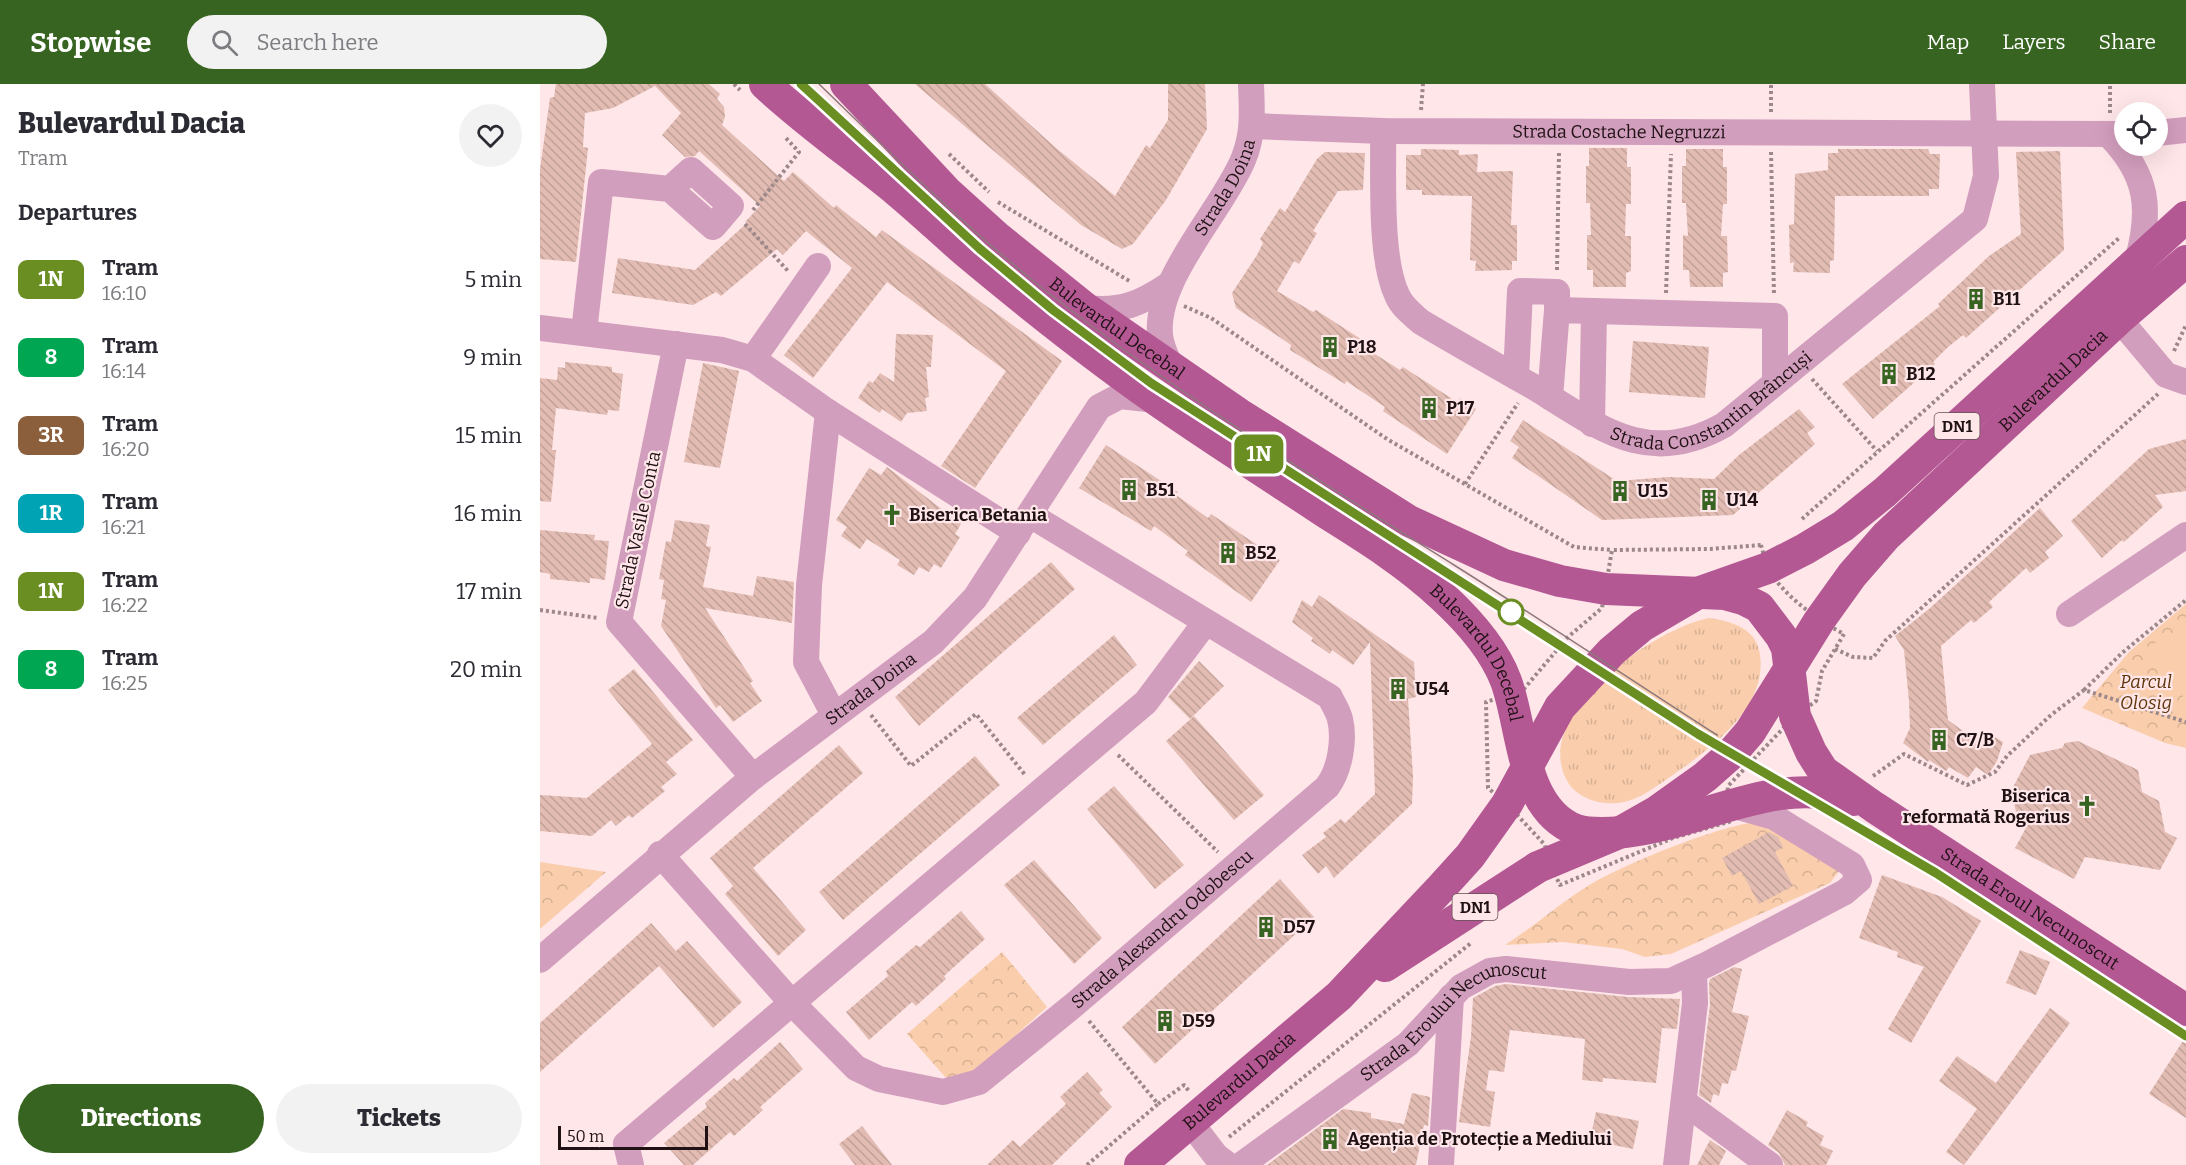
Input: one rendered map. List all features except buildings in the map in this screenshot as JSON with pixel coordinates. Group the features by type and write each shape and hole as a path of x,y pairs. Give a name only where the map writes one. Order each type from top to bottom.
{"main road":[{"name":"Bulevardul Decebal","path":"846,84 946,191 998,238 1085,308 1172,369 1409,521 1504,566 1606,589 1700,592"},
{"name":"Bulevardul Decebal","path":"754,88 798,115 897,191 998,278 1156,399 1414,572 1443,597 1482,639 1497,662 1509,694 1526,766"},
{"name":"Bulevardul Dacia","path":"1140,1165 1339,996 1470,856 1508,804 1526,766 1560,707 1595,667 1642,626 1767,551 1843,526 1885,492 2186,217"},
{"name":"Bulevardul Dacia","path":"1339,996 1553,880 1619,833 1682,794 1731,754 1764,712 1819,621 1852,575 1886,536 2119,319 2186,261"},
{"path":"1700,592 1743,598 1759,607 1787,648 1790,671"},
{"name":"Strada Eroul Necunoscut","path":"1790,671 1810,709 1810,752 1823,771 1871,793 2186,1010"},
{"path":"1526,766 1534,787 1562,821 1576,830 1619,833"},
{"name":"Strada Eroul Necunoscut","path":"1619,833 1643,830 1728,806 1796,791 1838,794 1871,793"}],"street":[{"name":"Strada Doina","path":"1164,292 1232,182 1244,158 1253,126 1251,84"},
{"name":"Strada Constantin Brâncuși","path":"1383,130 1387,261 1398,298 1421,322 1592,424 1635,440 1680,444 1701,438 1724,425 1975,219 1986,176 1986,133 1982,84"},
{"name":"Strada Costache Negruzzi","path":"1253,126 1559,132 1986,133"},
{"path":"2168,132 2186,130"},
{"path":"1986,133 2114,134"},
{"path":"2129,156 2136,168 2147,216 2145,234 2137,262"},
{"path":"584,332 601,182 670,189"},
{"path":"753,359 818,266"},
{"path":"1532,387 1520,291 1594,311 1775,316 1775,381"},
{"path":"1085,308 1110,311 1164,292"},
{"path":"1164,292 1160,335 1162,348 1172,369"},
{"path":"1532,387 1557,301"},
{"path":"1592,424 1594,311"},
{"path":"2119,319 2176,378"},
{"path":"540,328 722,350 753,359 828,412 1024,524"},
{"name":"Strada Vasile Conta","path":"676,344 619,622 753,777"},
{"name":"Strada Doina","path":"540,960 660,854 753,777 909,661 956,619 975,598 1099,407 1120,396 1156,399"},
{"path":"828,412 809,585 806,662 834,715"},
{"name":"Strada Alexandru Odobescu","path":"660,854 791,1002 856,1068 896,1084 944,1092 979,1082 1075,1004 1327,787 1335,776 1340,755 1340,719 1330,697 1205,623 1024,524"},
{"path":"2069,614 2186,535"},
{"path":"628,1154 791,1002 1146,702 1205,623"},
{"name":"Strada Eroului Necunoscut","path":"1241,1165 1408,1044 1451,997 1476,977 1490,971 1506,969 1654,983 1671,981 1845,892 1859,880 1852,865 1774,817 1728,806"},
{"path":"1676,1165 1695,1004 1694,971"},
{"path":"1441,1164 1451,997"},
{"path":"1684,1102 1770,1165"},
{"path":"1197,1116 1216,1156 1228,1165"}],"path":[{"path":"735,84 754,88"},
{"path":"1771,84 1775,316"},
{"path":"1557,301 1559,132"},
{"path":"1665,312 1672,132"},
{"path":"783,135 799,152 743,222 803,287"},
{"path":"942,147 999,203 1122,278 1164,292 1211,318 1387,439 1574,547 1612,550 1767,551 1778,581 1819,621 1844,634 1822,671 1810,709 1728,786 1728,806 1732,822 1673,838 1553,880 1545,845 1508,804 1488,788 1486,702 1523,690 1568,637 1602,608 1612,550"},
{"path":"1799,521 1826,501 1851,473 2001,344 2093,258 2147,216"},
{"path":"1835,649 1853,657 1873,658 1885,641 2176,378 2186,325"},
{"path":"1797,363 1876,451"},
{"path":"1465,484 1532,387"},
{"path":"1871,793 1879,774 1904,754 1967,785 1979,782 1995,772 2007,756 2051,715 2084,690 2122,653 2186,600"},
{"path":"540,610 619,622"},
{"path":"2084,690 2186,722"},
{"path":"858,698 911,766 976,714 1040,792"},
{"path":"1102,739 1234,867"},
{"path":"1087,1165 1158,1104 1184,1085 1197,1116 1226,1139 1478,938"},
{"path":"1075,1004 1158,1104"}],"green space":[{"name":"Parcul Olosig","path":"2186,604 2186,748 2165,743 2082,708 2129,652"},
{"path":"1709,618 1740,626 1756,642 1761,670 1756,689 1747,707 1734,724 1702,754 1639,797 1625,802 1612,803 1598,802 1579,794 1569,784 1560,758 1565,731 1580,705 1602,680 1657,639"},
{"path":"2186,625 2186,702 2153,644"},
{"path":"1763,821 1840,870 1830,883 1671,954 1645,957 1622,949 1563,942 1505,945 1580,891 1607,875 1700,837 1724,829"},
{"path":"540,862 606,872 540,929"},
{"path":"1002,952 1047,1007 956,1089 907,1034"}],"tram line":[{"path":"801,84 979,249 1053,310 1151,383 1731,754 1936,873 2186,1036"},
{"name":"1N","path":"801,84 980,249 1053,310 1151,383 1303,483 1511,612 1698,734 1936,873 2186,1036"},
{"path":"819,84 963,221 1055,298 1152,370 1251,437 1717,735"}],"place":[{"name":"B11","path":"1976,299"},
{"name":"P18","path":"1330,347"},
{"name":"B12","path":"1889,374"},
{"name":"P17","path":"1429,408"},
{"name":"B51","path":"1129,490"},
{"name":"U15","path":"1620,491"},
{"name":"U14","path":"1709,500"},
{"name":"Biserica Betania","path":"892,515"},
{"name":"B52","path":"1228,553"},
{"name":"U54","path":"1398,689"},
{"name":"C7/B","path":"1939,740"},
{"name":"Biserica reformată Rogerius","path":"2087,806"},
{"name":"D57","path":"1266,927"},
{"name":"D59","path":"1165,1021"},
{"name":"Agenția de Protecție a Mediului","path":"1330,1139"}]}
